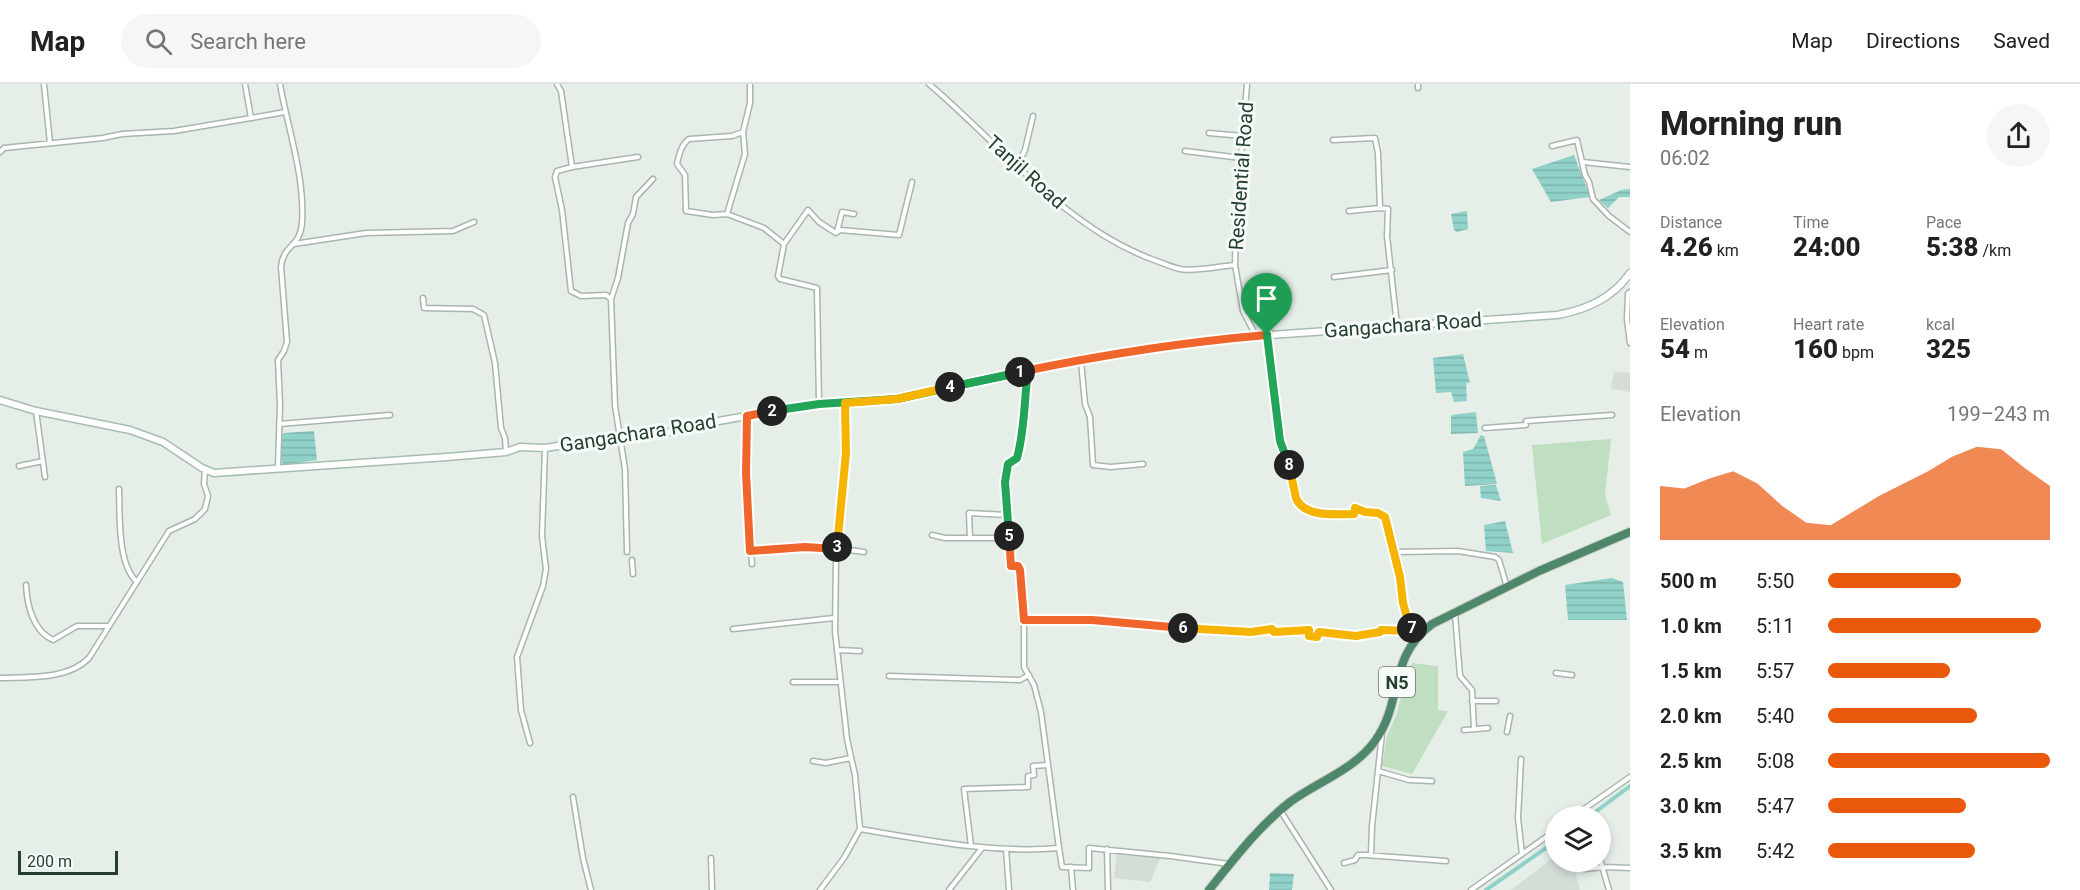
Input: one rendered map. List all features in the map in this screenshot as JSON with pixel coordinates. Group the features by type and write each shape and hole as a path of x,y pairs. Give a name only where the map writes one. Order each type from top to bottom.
{"highway":[{"name":"N5","path":"1211,889 1261,827 1280,810 1364,754 1383,730 1395,693 1402,660 1418,631 1507,587 1630,531"}],"main road":[{"name":"Gangachara Road","path":"0,400 36,411 130,430 163,442 214,473 506,452 520,447 546,448 621,436 670,432 819,404 897,399 1081,360 1186,343 1568,313 1599,302 1629,277"}],"street":[{"path":"44,84 50,143"},
{"path":"245,84 252,118"},
{"path":"278,467 278,360 287,342 282,255 300,238 302,223 298,167 280,84"},
{"path":"557,84 561,91 572,167"},
{"path":"727,214 745,154 743,132 750,103 750,84"},
{"name":"Residential Road","path":"1247,84 1235,264 1243,311 1256,336"},
{"name":"Tanjil Road","path":"930,85 1048,192 1053,201 1103,235 1137,254 1182,269 1235,264"},
{"path":"0,152 4,148 192,129 285,112"},
{"path":"1017,166 1025,150 1033,116"},
{"path":"743,132 732,136 689,139 685,142 677,164 685,176 686,210 713,215 727,214 765,228 784,244"},
{"path":"1209,133 1243,136"},
{"path":"1333,140 1375,138 1378,153 1380,208"},
{"path":"1552,146 1577,140 1593,199 1609,216 1630,232"},
{"path":"1185,151 1241,158"},
{"path":"611,299 606,295 581,296 571,291 562,210 555,177 557,171 572,167 638,157"},
{"path":"1582,162 1630,167"},
{"path":"627,552 625,469 615,406 611,299 636,197 652,179"},
{"path":"819,404 818,291 815,286 780,279 778,276 784,244 808,210 819,222 837,232 840,230 899,235 912,182"},
{"path":"1349,212 1388,209 1388,236 1397,325"},
{"path":"837,232 842,212 854,214"},
{"path":"294,244 366,233 453,231 474,222"},
{"path":"1334,277 1392,270"},
{"path":"1630,292 1627,319 1630,343"},
{"path":"423,298 424,308 473,309 484,315 495,363 501,428 505,438 506,452"},
{"path":"1267,335 1280,441 1289,464 1298,503 1306,510 1316,513 1354,514 1355,508 1378,513 1386,520 1408,621 1418,631"},
{"path":"1081,360 1085,404 1090,417 1093,465 1111,467 1143,464"},
{"path":"1028,371 1023,436 1017,458 1008,464 1005,482 1007,514 1011,566 1018,566 1020,570 1024,620 1024,667 1040,704 1062,867 1089,868 1089,848 1229,865"},
{"path":"812,890 820,890 844,858 860,829 855,775 847,739 834,618 837,549 846,453 845,403"},
{"path":"36,411 45,477"},
{"path":"279,423 390,415"},
{"path":"747,416 746,473 752,564"},
{"path":"1485,428 1612,416"},
{"path":"530,743 520,710 517,657 543,586 546,569 542,536 546,448"},
{"path":"18,466 44,461"},
{"path":"0,678 48,676 81,666 89,658 169,531 195,519 205,508 208,496 204,484 206,469"},
{"path":"119,489 120,533 126,565 137,582"},
{"path":"970,538 969,513 1007,514"},
{"path":"932,535 945,538 1009,538"},
{"path":"750,551 805,547 864,552"},
{"path":"1393,551 1458,551 1495,557 1499,560 1507,587"},
{"path":"632,560 633,574"},
{"path":"26,585 28,607 42,635 53,640 78,626 108,626"},
{"path":"1455,614 1460,676 1462,681 1472,688 1474,729"},
{"path":"733,629 834,618"},
{"path":"1024,620 1092,620 1251,632 1272,629 1274,632 1309,630 1309,636 1317,637 1319,632 1356,636 1381,630 1418,631"},
{"path":"837,650 860,651"},
{"path":"1556,673 1572,675"},
{"path":"889,676 1020,680 1029,675"},
{"path":"793,682 840,682"},
{"path":"1473,701 1496,702"},
{"path":"1507,732 1510,716"},
{"path":"1464,730 1488,728"},
{"path":"1371,855 1383,730"},
{"path":"813,761 826,763 851,758"},
{"path":"1521,759 1518,818 1522,854"},
{"path":"971,846 964,789 1028,787 1028,776 1034,775 1033,766 1048,765"},
{"path":"1378,771 1409,780 1431,781"},
{"path":"1588,806 1630,777"},
{"path":"573,797 591,890"},
{"path":"1280,810 1331,890"},
{"path":"860,829 971,846 1027,851 1059,849"},
{"path":"1471,890 1545,838"},
{"path":"949,890 982,847"},
{"path":"1006,849 1009,890"},
{"path":"1107,849 1108,890"},
{"path":"1344,863 1355,860 1358,855 1446,861"},
{"path":"711,858 712,890"},
{"path":"1071,867 1073,890"},
{"path":"1611,867 1630,868"},
{"path":"1604,872 1609,890"}],"shaded area":[{"path":"1614,371 1630,373 1630,392 1611,389"},
{"path":"1117,851 1161,857 1150,882 1114,878"},
{"path":"1545,864 1545,872 1575,872 1580,890 1511,890"}],"green space":[{"path":"1611,439 1605,495 1611,515 1542,544 1532,445"},
{"path":"1412,663 1438,666 1438,710 1448,711 1412,774 1382,766 1387,736 1397,713"}],"water":[{"path":"1574,155 1590,197 1551,202 1532,169"},
{"path":"1630,189 1630,197 1619,197 1608,208 1599,200 1621,190"},
{"path":"1467,211 1468,229 1457,232 1454,230 1451,214"},
{"path":"1463,354 1470,383 1466,383 1467,401 1454,402 1451,392 1436,393 1433,358"},
{"path":"1476,412 1478,433 1451,434 1451,415"},
{"path":"314,431 317,460 283,465 282,435"},
{"path":"1481,435 1484,436 1497,484 1465,486 1463,452 1473,449"},
{"path":"1496,485 1501,501 1481,498 1480,486"},
{"path":"1505,521 1513,553 1486,551 1484,525"},
{"path":"1612,578 1623,582 1627,620 1568,620 1565,585"},
{"path":"1270,873 1294,874 1292,890 1269,890"}],"waterway":[{"path":"1603,806 1630,786"},
{"path":"1486,890 1545,849"}],"route":[{"path":"1267,335 1214,339 1081,360 1042,368 897,399 819,404 747,416 746,473 750,551 819,546 837,549 846,453 845,403 897,399 1028,371 1023,436 1017,458 1008,464 1005,482 1010,564 1012,567 1018,566 1020,570 1024,620 1092,620 1251,632 1272,629 1274,632 1309,630 1309,636 1317,637 1319,632 1356,636 1390,629 1414,631 1408,621 1403,603 1400,577 1385,517 1378,513 1355,508 1354,514 1316,513 1306,510 1298,503 1289,464 1280,441 1267,335"}]}
